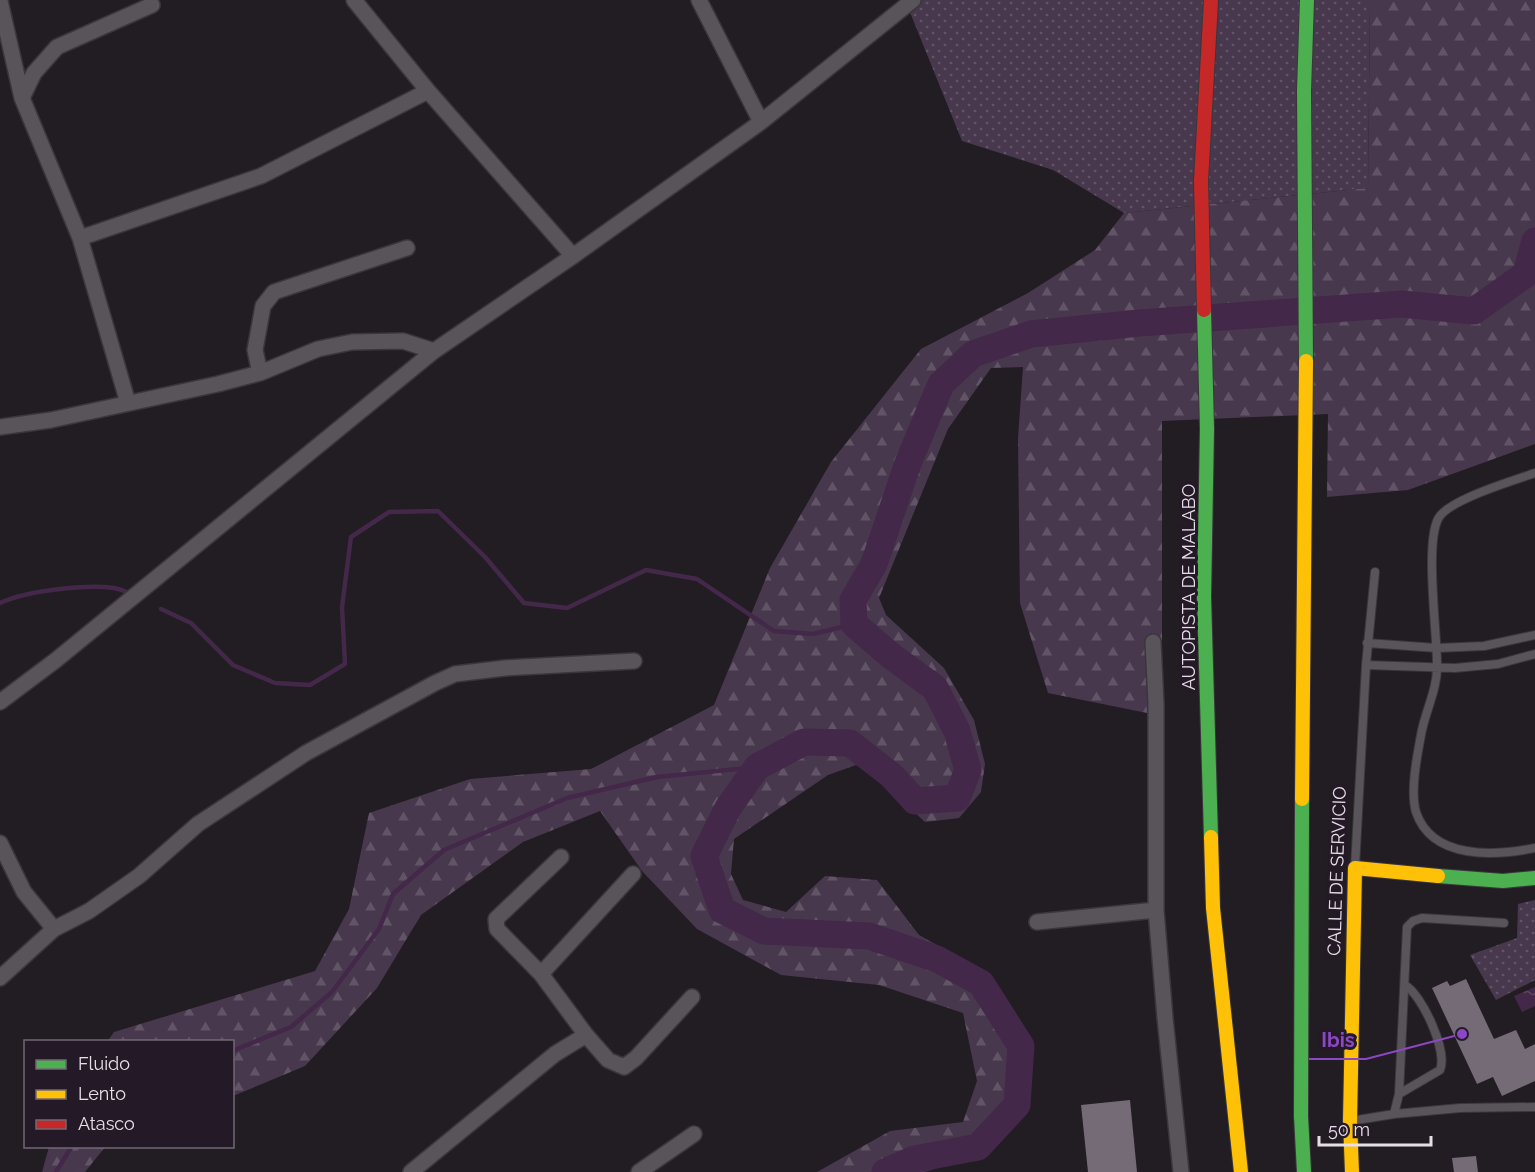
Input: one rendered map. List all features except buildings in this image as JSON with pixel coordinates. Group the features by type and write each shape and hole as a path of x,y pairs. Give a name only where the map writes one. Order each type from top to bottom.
{"main road":[{"name":"AUTOPISTA DE MALABO","path":"1211,0 1202,182 1207,429 1204,597 1213,908 1241,1172"},
{"path":"1304,1172 1301,1116 1302,692 1306,426 1304,91 1307,0"},
{"path":"1355,868 1480,880 1503,881 1535,878"},
{"name":"CALLE DE SERVICIO","path":"1352,1172 1350,1121 1355,868"}],"street":[{"path":"354,0 428,91 573,256"},
{"path":"699,0 761,122"},
{"path":"0,702 56,660 434,351 573,256 761,122 913,0"},
{"path":"0,1 22,98 80,238 128,403"},
{"path":"22,98 34,73 57,47 152,5"},
{"path":"80,238 261,176 428,91"},
{"path":"260,373 255,350 263,306 274,292 407,249"},
{"path":"0,427 51,420 260,373 318,349 352,342 403,341 434,351"},
{"path":"1153,642 1156,704 1156,910 1181,1172"},
{"path":"0,978 54,929 89,911 139,876 198,824 306,753 435,683 455,674 505,668 634,661"},
{"path":"0,843 24,892 54,929"},
{"path":"561,857 496,919 498,929 541,974 585,1035 608,1059 624,1067 636,1058 692,997"},
{"path":"541,974 633,874"},
{"path":"1037,922 1156,910"},
{"path":"411,1172 555,1054 585,1035"},
{"path":"639,1172 693,1134"}],"lane":[{"path":"1535,473 1462,500 1444,510 1437,519 1432,557 1437,667 1433,698 1421,733 1414,795 1416,812 1425,830 1441,844 1460,850 1501,854 1535,848"},
{"name":"CALLE DE SERVICIO","path":"1355,868 1367,643 1376,572"},
{"path":"1367,643 1437,648 1484,646 1535,634"},
{"path":"1366,665 1455,668 1498,664 1535,654"},
{"path":"1394,1114 1399,1094 1407,927 1413,921 1422,918 1504,923"},
{"path":"1399,1094 1440,1070 1443,1063 1441,1048 1418,996 1405,985"},
{"path":"1350,1121 1460,1108 1535,1107"}],"green space":[{"path":"905,0 1370,0 1368,188 1124,213 1053,170 962,141"},
{"path":"1370,0 1535,0 1535,444 1408,490 1327,497 1328,414 1162,421 1162,716 1048,693 1020,603 1018,438 1023,367 991,368 948,429 879,598 886,615 944,668 974,720 985,764 981,792 959,818 925,822 877,777 856,765 828,775 734,839 731,874 743,900 786,912 825,876 877,880 919,935 971,964 1001,990 1026,1036 1029,1107 989,1153 924,1172 817,1172 890,1131 963,1122 977,1081 963,1013 879,985 781,975 697,929 642,871 600,811 523,842 421,915 377,988 305,1066 234,1096 234,1040 108,1040 114,1032 315,971 349,909 369,813 470,779 591,769 714,705 770,568 831,462 921,349 1028,293 1095,250 1124,213 1368,188"},
{"path":"1535,900 1535,980 1496,1000 1470,955 1517,938 1518,904"},
{"path":"48,1148 104,1148 85,1172 42,1172"}],"water":[{"path":"1535,987 1535,1006 1522,1012 1514,996"}],"waterway":[{"path":"885,1172 915,1159 978,1147 1017,1105 1021,1046 981,983 937,959 869,936 764,931 722,910 704,856 728,808 757,767 804,742 850,743 892,776 915,801 957,798 968,770 957,731 935,688 890,655 854,624 853,600 874,564 908,463 941,384 973,354 1031,334 1139,323 1402,304 1474,311 1526,274 1535,241"},
{"path":"161,609 191,623 233,665 275,683 310,685 345,664 342,607 351,537 389,512 438,511 485,557 524,603 567,608 646,570 697,579 774,631 813,634 854,624"},
{"path":"0,603 24,595 72,588 114,588 132,594"},
{"path":"234,1050 291,1027 332,992 379,929 393,894 444,850 567,798 657,777 757,767"},
{"path":"56,1172 71,1148"}],"traffic: fast":[{"path":"1306,361 1304,91 1307,0"},
{"path":"1204,310 1207,429 1204,597 1211,837"},
{"path":"1302,799 1301,1116 1304,1172"},
{"path":"1438,876 1503,881 1535,878"}],"traffic: slow":[{"path":"1302,799 1306,361"},
{"path":"1211,837 1213,908 1241,1172"},
{"path":"1352,1172 1350,1121 1355,868 1438,876"}],"traffic: jam":[{"path":"1204,310 1201,181 1211,0"}],"place":[{"name":"Ibis","path":"1462,1034"}]}
